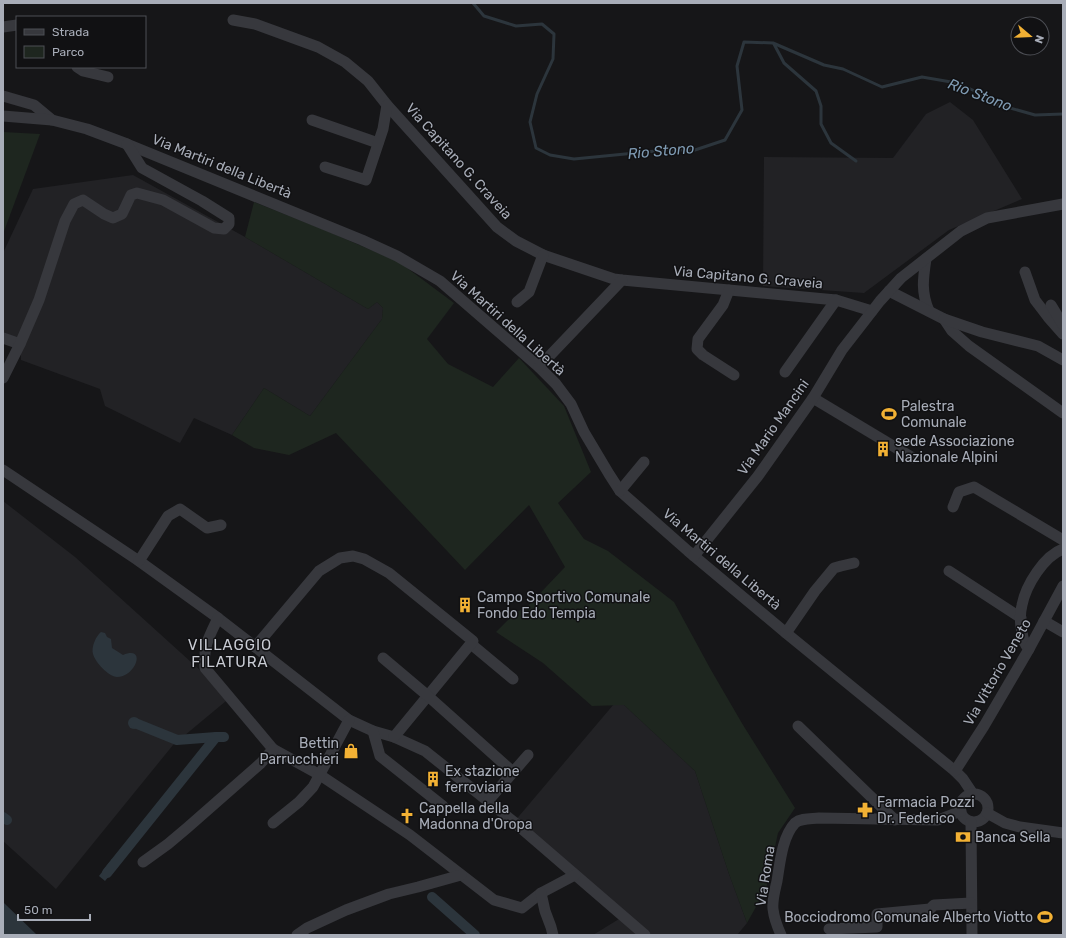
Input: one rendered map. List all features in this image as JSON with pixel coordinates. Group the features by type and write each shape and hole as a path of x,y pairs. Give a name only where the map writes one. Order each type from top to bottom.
{"street":[{"name":"Via Capitano G. Craveia","path":"233,20 255,24 318,47 345,62 368,81 497,227 516,241 543,255 601,275 622,280 836,300 872,311"},
{"path":"3,27 16,25"},
{"path":"78,68 83,71 108,77"},
{"path":"3,96 34,104 52,120"},
{"path":"325,168 366,180 383,129 388,105"},
{"name":"Via Martiri della Libertà","path":"3,116 52,120 87,129 127,144 355,237 397,256 440,282 539,367 556,384 571,404 584,432 608,474 620,491 694,556 786,633 955,771 963,779 973,794"},
{"path":"312,120 378,143"},
{"path":"3,378 39,300 69,212 74,204 82,200 104,214 114,218 122,214 130,195 137,193 163,200 214,228 224,229 229,224 229,218 202,201 142,168 127,144"},
{"name":"Via Mario Mancini","path":"694,556 758,476 813,398 842,350 880,301 901,278 961,231 987,218 1063,204"},
{"path":"517,302 529,292 543,255"},
{"path":"926,259 923,278 924,300 929,311"},
{"path":"1025,272 1036,300 1063,334"},
{"path":"539,367 622,280"},
{"path":"729,290 724,305 698,339 697,349 703,355 734,375"},
{"path":"889,291 944,320 982,332 1038,346 1063,360"},
{"path":"785,372 836,300"},
{"path":"1050,305 1063,325"},
{"path":"944,320 952,331 969,346 1063,413"},
{"path":"3,338 20,344"},
{"path":"813,398 913,458"},
{"path":"620,491 644,462"},
{"path":"3,470 139,561 218,618 349,720 373,731 394,737 425,751 505,815 646,935"},
{"path":"953,507 960,492 974,487 1063,540"},
{"path":"139,561 168,516 180,509 207,528 221,525"},
{"path":"1028,649 1024,644 1021,626 1022,604 1036,573 1047,559 1063,549"},
{"path":"255,647 320,571 340,558 353,556 364,559 389,573 473,641 394,737"},
{"path":"786,633 815,591 834,568 854,563"},
{"path":"949,571 1021,618"},
{"name":"Via Vittorio Veneto","path":"955,771 984,726 1063,586"},
{"path":"218,618 208,639 204,656 205,668 273,749 320,775 410,835 494,900 522,908 541,893 575,876"},
{"path":"1044,620 1063,632"},
{"path":"471,644 513,679"},
{"path":"383,658 513,772"},
{"path":"273,823 299,802 313,787 349,720"},
{"path":"798,726 895,820"},
{"path":"373,731 380,756 443,806"},
{"path":"143,862 187,828 261,762 273,749"},
{"path":"488,801 528,755"},
{"path":"973,794 982,797 985,800 988,809 987,813 981,820 976,822 971,822 964,818 960,807 962,802 968,796 973,794"},
{"name":"Via Roma","path":"781,935 774,919 774,895 782,852 789,833 796,822 805,819 819,818 938,820 961,811"},
{"path":"987,813 1005,823 1020,827 1063,833"},
{"path":"971,822 972,935"},
{"path":"297,935 307,928 346,910 389,894 461,875"},
{"path":"541,893 553,935"},
{"path":"829,929 877,928 877,914 930,909 934,905 972,903"}],"shaded area":[{"path":"950,102 973,120 1022,199 949,230 864,293 763,286 764,157 893,158 926,114"},
{"path":"133,175 245,237 368,309 377,302 383,308 382,319 310,416 264,388 232,435 194,418 180,443 105,406 100,389 21,360 21,346 3,339 3,253 33,189"},
{"path":"3,501 75,557 202,672 226,701 173,745 56,889 3,841"},
{"path":"101,632 105,633 107,637 111,639 112,648 123,655 130,653 135,654 137,658 134,667 124,676 117,677 110,675 96,661 93,654 93,645"},
{"path":"614,704 624,705 695,771 747,923 737,935 593,935 619,919 514,822"},
{"path":"132,717 136,717 140,723 136,729 132,729 128,725 128,721"},
{"path":"112,859 119,864 105,881 99,876"},
{"path":"3,902 37,935 3,935"}],"green space":[{"path":"3,132 40,134 3,234"},
{"path":"254,202 399,262 454,303 427,339 448,364 493,387 519,358 564,406 591,472 558,503 584,539 608,551 674,602 743,725 795,808 778,833 766,889 747,923 695,771 624,705 592,706 543,663 496,632 515,613 528,606 565,567 529,505 465,570 336,433 289,455 254,448 232,435 264,388 310,416 382,319 383,308 377,302 368,309 245,237"}],"waterway":[{"name":"Rio Stono","path":"473,3 484,16 516,26 542,24 554,34 553,59 537,94 530,122 536,148 550,155 574,159 666,150 695,150 725,140 742,110 737,66 744,42 773,43 824,65 843,69 882,87 922,77 957,83 977,92 996,104 1035,115 1063,114"},
{"path":"774,44 784,63 816,91 821,106 821,124 831,143 856,161"},
{"path":"135,723 177,740 216,737"},
{"path":"107,873 216,737 224,737"},
{"path":"3,817 7,820"},
{"path":"432,897 475,935"}],"place":[{"name":"Palestra Comunale","path":"889,414"},
{"name":"sede Associazione Nazionale Alpini","path":"883,449"},
{"name":"Campo Sportivo Comunale Fondo Edo Tempia","path":"465,605"},
{"name":"Bettin Parrucchieri","path":"351,751"},
{"name":"Ex stazione ferroviaria","path":"433,779"},
{"name":"Farmacia Pozzi Dr. Federico","path":"865,810"},
{"name":"Cappella della Madonna d'Oropa","path":"407,816"},
{"name":"Banca Sella","path":"963,837"},
{"name":"Bocciodromo Comunale Alberto Viotto","path":"1045,917"}],"district":[{"name":"VILLAGGIO FILATURA","path":"230,654"}]}
